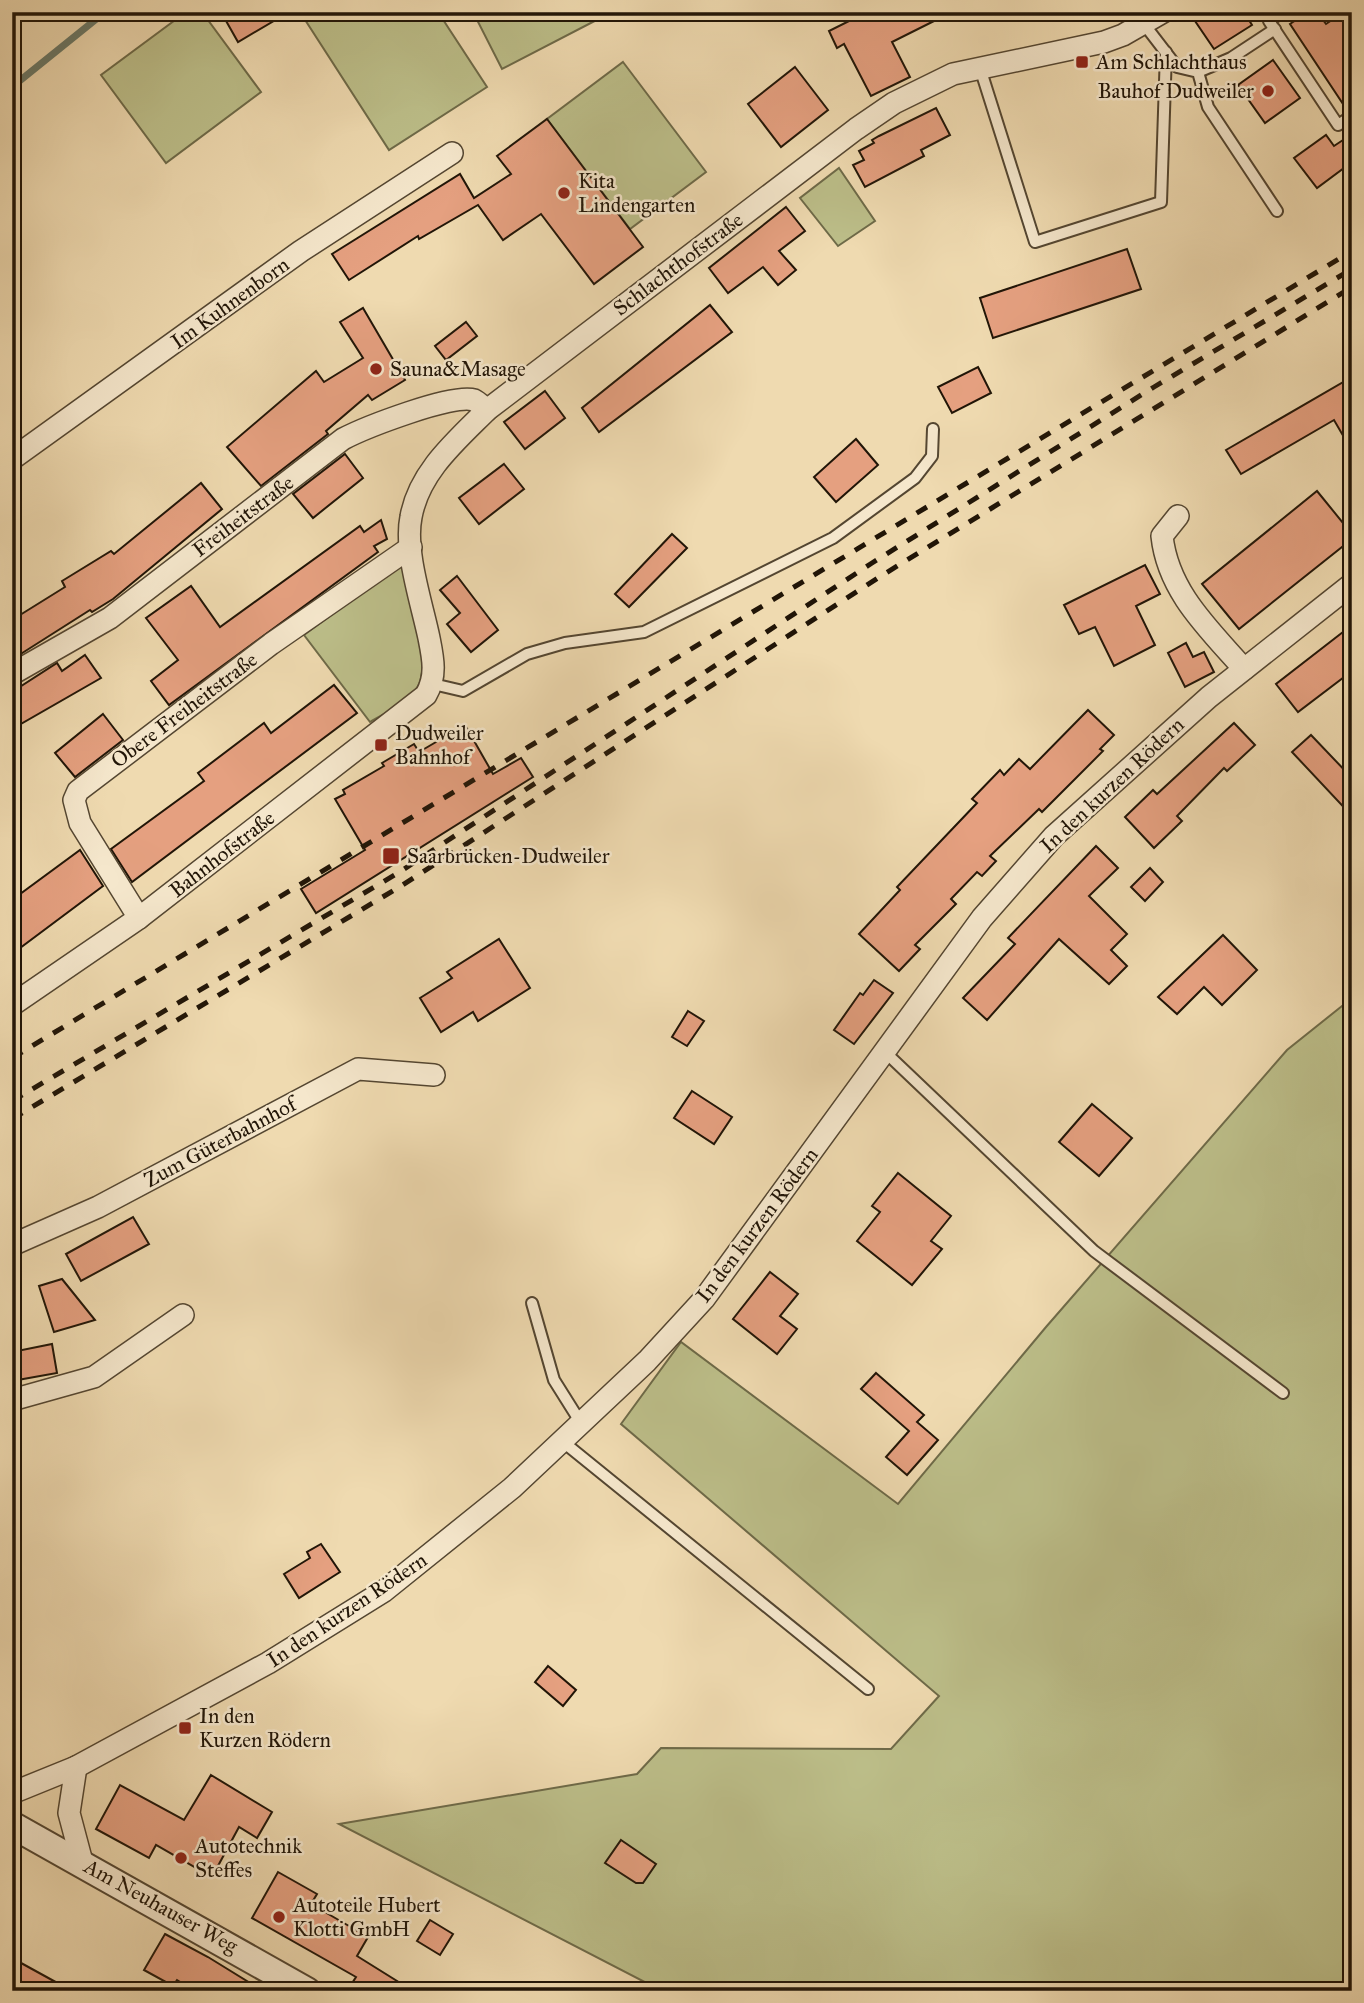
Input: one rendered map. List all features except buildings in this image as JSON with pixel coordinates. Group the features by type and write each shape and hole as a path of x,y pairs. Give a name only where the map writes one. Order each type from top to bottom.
{"street":[{"name":"Schlachthofstraße","path":"429,689 434,660 411,547 410,517 422,484 443,454 487,410 874,116 936,82 979,68 1104,42 1163,12"},
{"name":"Im Kuhnenborn","path":"12,459 301,251 452,153"},
{"name":"Freiheitstraße","path":"12,674 110,618 343,439 366,427 455,400 473,400 487,410"},
{"path":"1178,516 1163,536 1164,551 1177,585 1192,610 1244,669"},
{"name":"Obere Freiheitstraße","path":"139,918 80,823 74,800 78,791 245,663 411,547"},
{"name":"In den kurzen Rödern","path":"12,1793 76,1767 268,1663 384,1591 512,1489 647,1361 704,1299 982,918 1054,836 1125,770 1244,669 1352,584"},
{"name":"Bahnhofstraße","path":"15,996 139,918 429,689"},
{"name":"Zum Güterbahnhof","path":"12,1245 98,1207 358,1069 434,1075"},
{"path":"12,1400 94,1377 183,1315"},
{"path":"76,1767 69,1813 82,1862"},
{"name":"Am Neuhauser Weg","path":"12,1825 307,1991"}],"lane":[{"path":"1282,12 1269,21 1338,125 1352,116"},
{"path":"1144,24 1177,67 1198,72 1231,58 1275,29"},
{"path":"979,68 1035,242 1161,202 1166,52"},
{"path":"1198,72 1208,107 1277,211"},
{"path":"429,689 463,691 527,654 565,643 644,632 833,538 915,478 932,456 933,429"},
{"path":"885,1052 1094,1251 1283,1393"},
{"path":"532,1303 554,1380 582,1423"},
{"path":"562,1441 868,1689"}],"green space":[{"path":"186,12 202,12 261,92 166,163 101,75"},
{"path":"300,12 438,12 487,87 389,150"},
{"path":"473,12 612,12 502,69"},
{"path":"623,62 706,172 630,229 547,119"},
{"path":"839,168 875,221 838,246 800,198"},
{"path":"402,563 418,626 422,675 418,686 409,697 370,722 304,635"},
{"path":"1352,998 1352,1991 662,1991 339,1824 637,1774 661,1748 891,1749 939,1696 621,1424 681,1342 898,1504 1046,1327 1287,1050"}],"waterway":[{"path":"12,87 105,12"}],"railway":[{"path":"12,1058 1352,251"},
{"path":"12,1101 398,873 872,563 1154,387 1352,269"},
{"path":"12,1119 401,886 881,576 1352,287"}],"place":[{"name":"Am Schlachthaus","path":"1082,62"},
{"name":"Bauhof Dudweiler","path":"1268,91"},
{"name":"Kita Lindengarten","path":"564,193"},
{"name":"Sauna&Masage","path":"376,369"},
{"name":"Dudweiler Bahnhof","path":"381,745"},
{"name":"Saarbrücken-Dudweiler","path":"391,856"},
{"name":"In den Kurzen Rödern","path":"185,1728"},
{"name":"Autotechnik Steffes","path":"181,1858"},
{"name":"Autoteile Hubert Klotti GmbH","path":"279,1917"}]}
